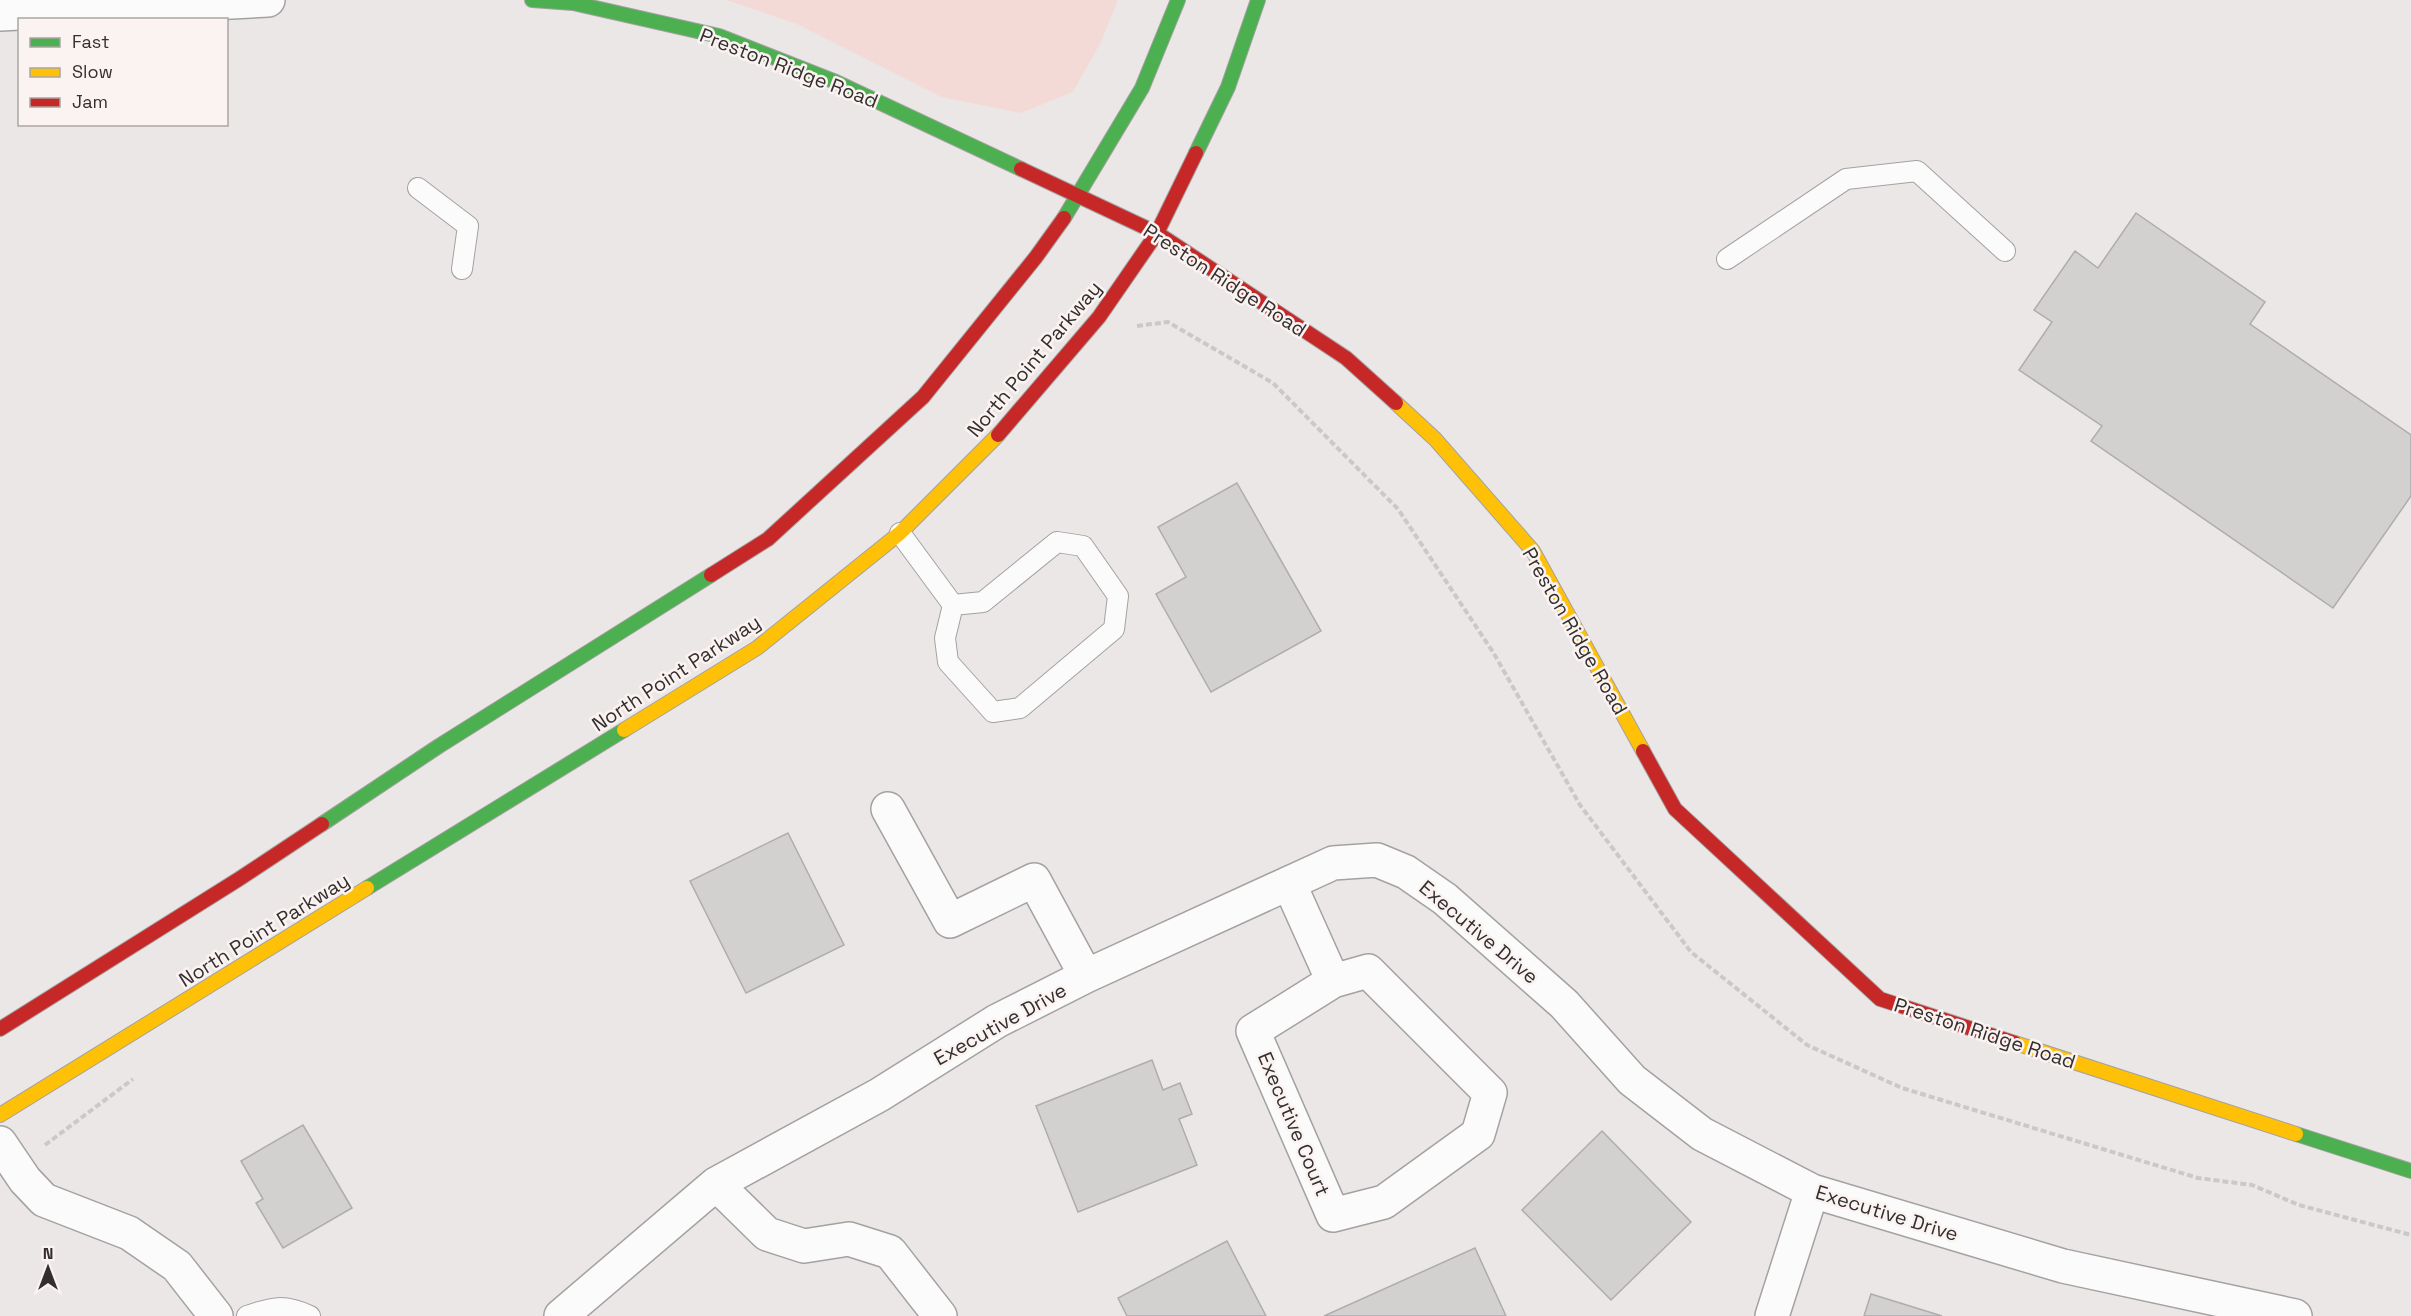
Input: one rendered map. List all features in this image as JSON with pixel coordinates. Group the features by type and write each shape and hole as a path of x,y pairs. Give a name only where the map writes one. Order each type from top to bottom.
{"street":[{"path":"0,14 268,0"},
{"name":"Preston Ridge Road","path":"532,0 573,3 719,36 836,82 1157,233 1346,358 1435,439 1533,551 1675,809 1880,999 2411,1171"},
{"path":"0,1029 239,879 439,746 768,539 923,397 1036,257 1078,197 1142,88 1178,0"},
{"name":"North Point Parkway","path":"0,1115 757,648 900,533 1006,427 1099,317 1157,233 1228,87 1258,0"},
{"path":"888,808 950,921 1034,880 1086,976"},
{"name":"Executive Drive","path":"561,1316 716,1184 879,1095 997,1021 1086,976 1333,863 1377,860 1406,872 1445,899 1564,1004 1632,1080 1702,1134 1812,1191 2063,1266 2295,1316"},
{"path":"1289,883 1333,981"},
{"name":"Executive Court","path":"1368,971 1490,1093 1478,1134 1384,1202 1333,1215 1253,1030 1333,981 1368,971"},
{"path":"8,1155 44,1200 129,1233 177,1266 216,1316"},
{"path":"716,1184 767,1234 804,1246 849,1239 890,1252 940,1316"},
{"path":"1772,1316 1812,1191"}],"lane":[{"path":"1727,260 1846,179 1917,171 2005,251"},
{"path":"418,188 468,226 462,269"},
{"path":"900,533 953,605 945,638 948,662 993,712 1020,708 1114,629 1118,596 1083,546 1057,542 983,602 953,605"},
{"path":"247,1316 271,1308 292,1308 310,1316"}],"path":[{"path":"1131,327 1168,322 1273,383 1398,509 1492,652 1580,805 1684,943 1691,952 1807,1045 1902,1088 2198,1178 2252,1185 2299,1205 2411,1235"},
{"path":"8,1155 140,1074"}],"shaded area":[{"path":"726,0 1118,0 1101,42 1073,92 1021,113 941,97 797,24"}],"building":[{"path":"2136,213 2265,302 2250,324 2411,435 2411,496 2333,608 2091,441 2102,426 2019,370 2052,322 2034,310 2075,251 2098,268"},
{"path":"1237,483 1321,631 1211,692 1156,594 1186,577 1158,527"},
{"path":"788,833 844,945 746,993 690,881"},
{"path":"1152,1060 1163,1090 1180,1083 1192,1114 1179,1119 1197,1165 1078,1212 1036,1106"},
{"path":"303,1125 352,1208 283,1248 256,1203 263,1199 241,1161"},
{"path":"1602,1131 1691,1222 1611,1300 1522,1210"},
{"path":"1227,1241 1266,1316 1127,1316 1118,1298"},
{"path":"1475,1248 1506,1316 1324,1316"},
{"path":"1871,1294 1942,1316 1864,1316"}],"traffic: fast":[{"path":"532,0 573,3 719,36 836,82 1021,169"},
{"path":"1064,218 1142,88 1178,0"},
{"path":"1196,153 1228,87 1258,0"},
{"path":"322,824 439,746 711,575"},
{"path":"367,888 624,730"},
{"path":"2296,1134 2411,1171"}],"traffic: slow":[{"path":"1396,403 1435,439 1533,551 1643,751"},
{"path":"624,730 757,648 900,533 998,435"},
{"path":"0,1115 367,888"},
{"path":"2015,1043 2296,1134"}],"traffic: jam":[{"path":"998,435 1099,317 1157,233 1196,153"},
{"path":"1021,169 1157,233 1346,358 1396,403"},
{"path":"711,575 768,539 923,397 1036,257 1064,218"},
{"path":"1643,751 1675,809 1880,999 2015,1043"},
{"path":"0,1029 239,879 322,824"}]}
